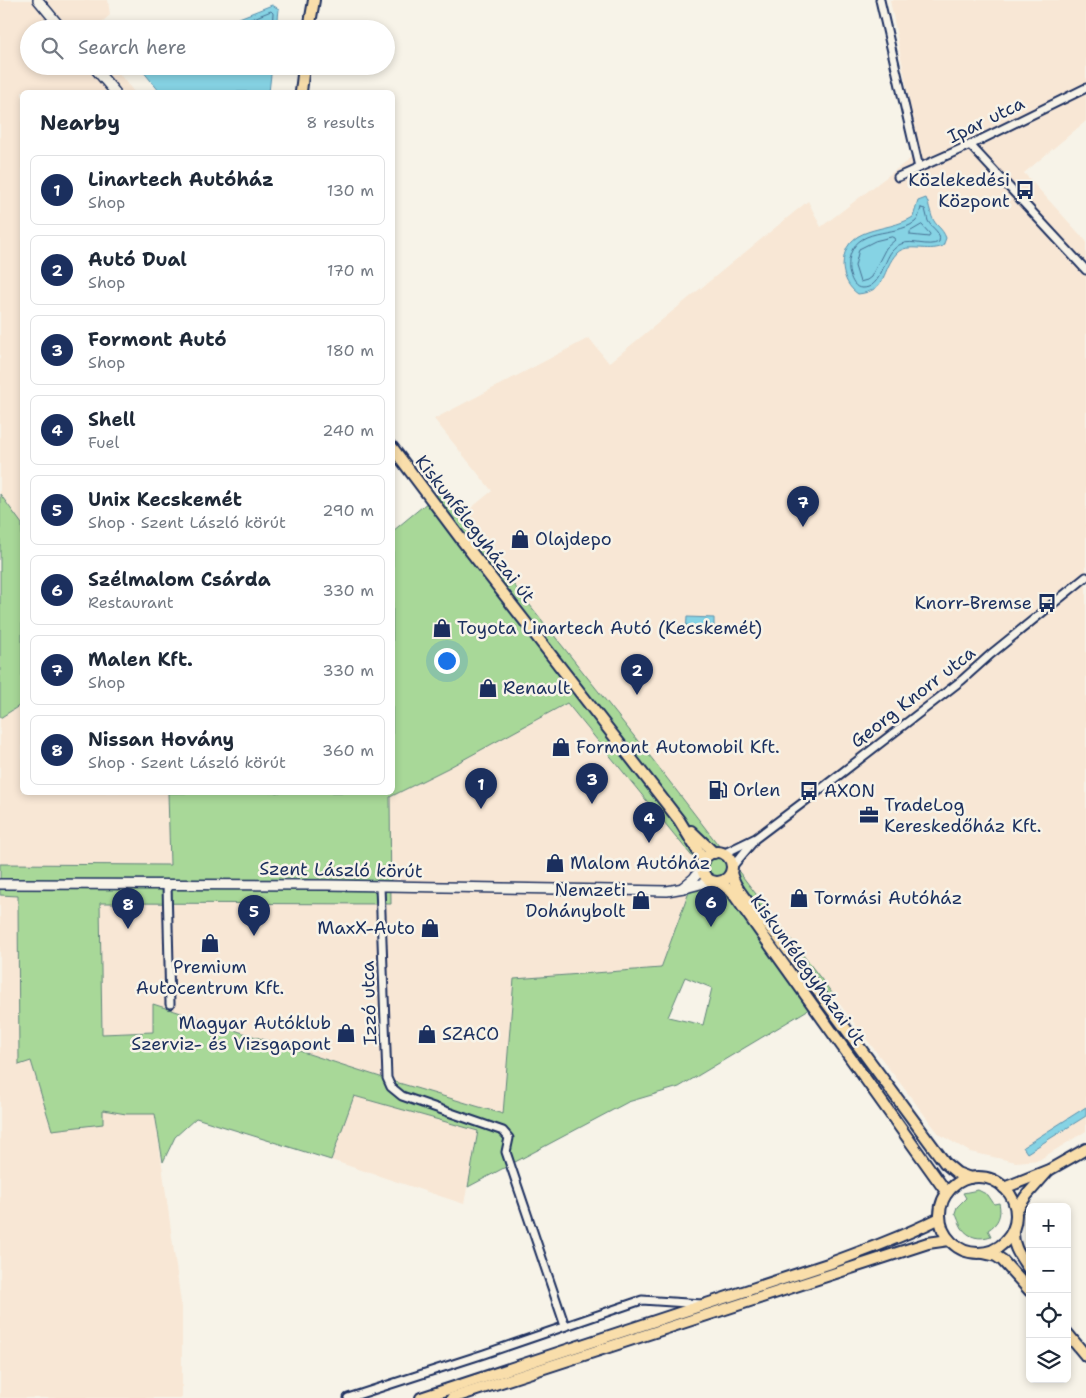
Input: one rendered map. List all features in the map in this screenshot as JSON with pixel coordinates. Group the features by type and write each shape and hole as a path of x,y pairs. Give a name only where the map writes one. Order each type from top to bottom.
{"main road":[{"path":"311,20 314,0"},
{"path":"301,90 303,75"},
{"name":"Kiskunfélegyházai út","path":"395,452 461,540 679,820 703,864"},
{"name":"Kiskunfélegyházai út","path":"679,820 719,853"},
{"path":"719,853 730,859 731,870 726,879 716,882 705,876 703,864 708,856 719,853"},
{"name":"Kiskunfélegyházai út","path":"731,870 732,880 774,932 945,1164 970,1178"},
{"name":"Kiskunfélegyházai út","path":"716,882 732,892 947,1193"},
{"path":"1004,1188 1049,1170 1086,1149"},
{"path":"1026,1265 1016,1250 1013,1240 1016,1211 1026,1196 1049,1170"},
{"path":"1016,1211 1011,1196 1004,1188 990,1179 978,1177 970,1178 955,1185 947,1193 941,1208 940,1218 944,1232 949,1240 960,1249 996,1256 1026,1287"},
{"path":"421,1398 708,1304 883,1243 940,1218"},
{"path":"982,1253 1001,1246 1013,1230"},
{"path":"452,1398 935,1241 949,1240"},
{"path":"1071,1338 1086,1356"}],"street":[{"path":"38,0 55,20"},
{"path":"880,0 919,168"},
{"path":"101,75 113,90"},
{"name":"Ipar utca","path":"898,177 970,145 1086,88"},
{"path":"970,145 1086,270"},
{"name":"Georg Knorr utca","path":"731,870 756,838 962,680 991,654 1086,578"},
{"name":"Georg Knorr utca","path":"719,853 756,838"},
{"path":"682,888 694,878 703,864"},
{"name":"Szent László körút","path":"0,884 328,885 667,891 716,882"},
{"path":"167,885 170,1004"},
{"name":"Izzó utca","path":"380,886 387,1078 391,1087 402,1096 503,1131 508,1138 506,1152 565,1326"},
{"path":"348,1398 642,1300 708,1304"}],"shaded area":[{"path":"0,0 108,0 110,15 104,20 20,20 20,75 120,75 132,90 20,90 20,521 0,494"},
{"path":"890,0 1086,0 1086,121 1024,173 1086,241 1086,1131 1039,1160 1016,1162 970,1152 939,1134 653,760 460,517 492,491 434,419 589,338 609,363 808,201 821,227 919,152"},
{"path":"567,703 699,865 661,968 514,979 503,1114 399,1083 153,1004 153,1032 102,1034 99,903 297,904 390,797 448,768"},
{"path":"20,705 20,795 168,795 170,865 0,864 0,718"},
{"path":"0,895 18,896 19,1065 31,1061 52,1129 103,1110 126,1114 155,1114 182,1310 182,1398 0,1398"},
{"path":"354,1096 478,1131 464,1204 331,1160"}],"green space":[{"path":"440,492 653,760 832,993 806,1011 679,1087 628,1102 468,1187 478,1131 354,1096 331,1160 196,1118 175,1137 163,1162 155,1114 126,1114 103,1110 103,1124 52,1130 31,1061 19,1065 18,896 0,895 0,864 170,865 168,795 394,795 390,797 391,904 100,903 102,1034 153,1032 153,1004 399,1083 503,1114 514,979 661,968 699,865 567,703 395,794 395,529","holes":["685,977 712,988 703,1025 668,1017"]},
{"path":"0,494 20,521 20,705 0,718"},
{"path":"978,1190 988,1195 994,1204 999,1203 1000,1207 998,1219 988,1230 991,1236 983,1238 971,1236 965,1231 955,1213 957,1207 966,1198 963,1193"}],"water":[{"path":"272,5 279,9 278,20 234,20"},
{"path":"146,75 271,75 269,90 158,90"},
{"path":"926,198 932,217 946,238 943,246 901,250 892,260 883,279 874,289 858,294 855,292 846,279 843,267 845,253 850,243 858,236 913,217 918,201"},
{"path":"687,617 714,618 714,635 686,634"},
{"path":"1086,1107 1086,1116 1027,1153 1023,1147"}],"place":[{"name":"Közlekedési Központ","path":"1025,190"},
{"name":"Malen Kft.","path":"803,527"},
{"name":"Olajdepo","path":"520,539"},
{"name":"Knorr-Bremse","path":"1047,603"},
{"name":"Toyota Linartech Autó (Kecskemét)","path":"442,628"},
{"name":"Renault","path":"488,688"},
{"name":"Autó Dual","path":"637,695"},
{"name":"Formont Automobil Kft.","path":"561,747"},
{"name":"Orlen","path":"718,790"},
{"name":"AXON","path":"809,791"},
{"name":"Formont Autó","path":"592,804"},
{"name":"Linartech Autóház","path":"481,809"},
{"name":"TradeLog Kereskedőház Kft.","path":"869,815"},
{"name":"Shell","path":"649,843"},
{"name":"Malom Autóház","path":"555,863"},
{"name":"Tormási Autóház","path":"799,898"},
{"name":"Nemzeti Dohánybolt","path":"641,900"},
{"name":"Szélmalom Csárda","path":"711,927"},
{"name":"MaxX-Auto","path":"430,928"},
{"name":"Nissan Hovány","path":"128,929"},
{"name":"Unix Kecskemét","path":"254,936"},
{"name":"Premium Autocentrum Kft.","path":"210,943"},
{"name":"Magyar Autóklub Szerviz- és Vizsgapont","path":"346,1033"},
{"name":"SZACO","path":"427,1034"}]}
